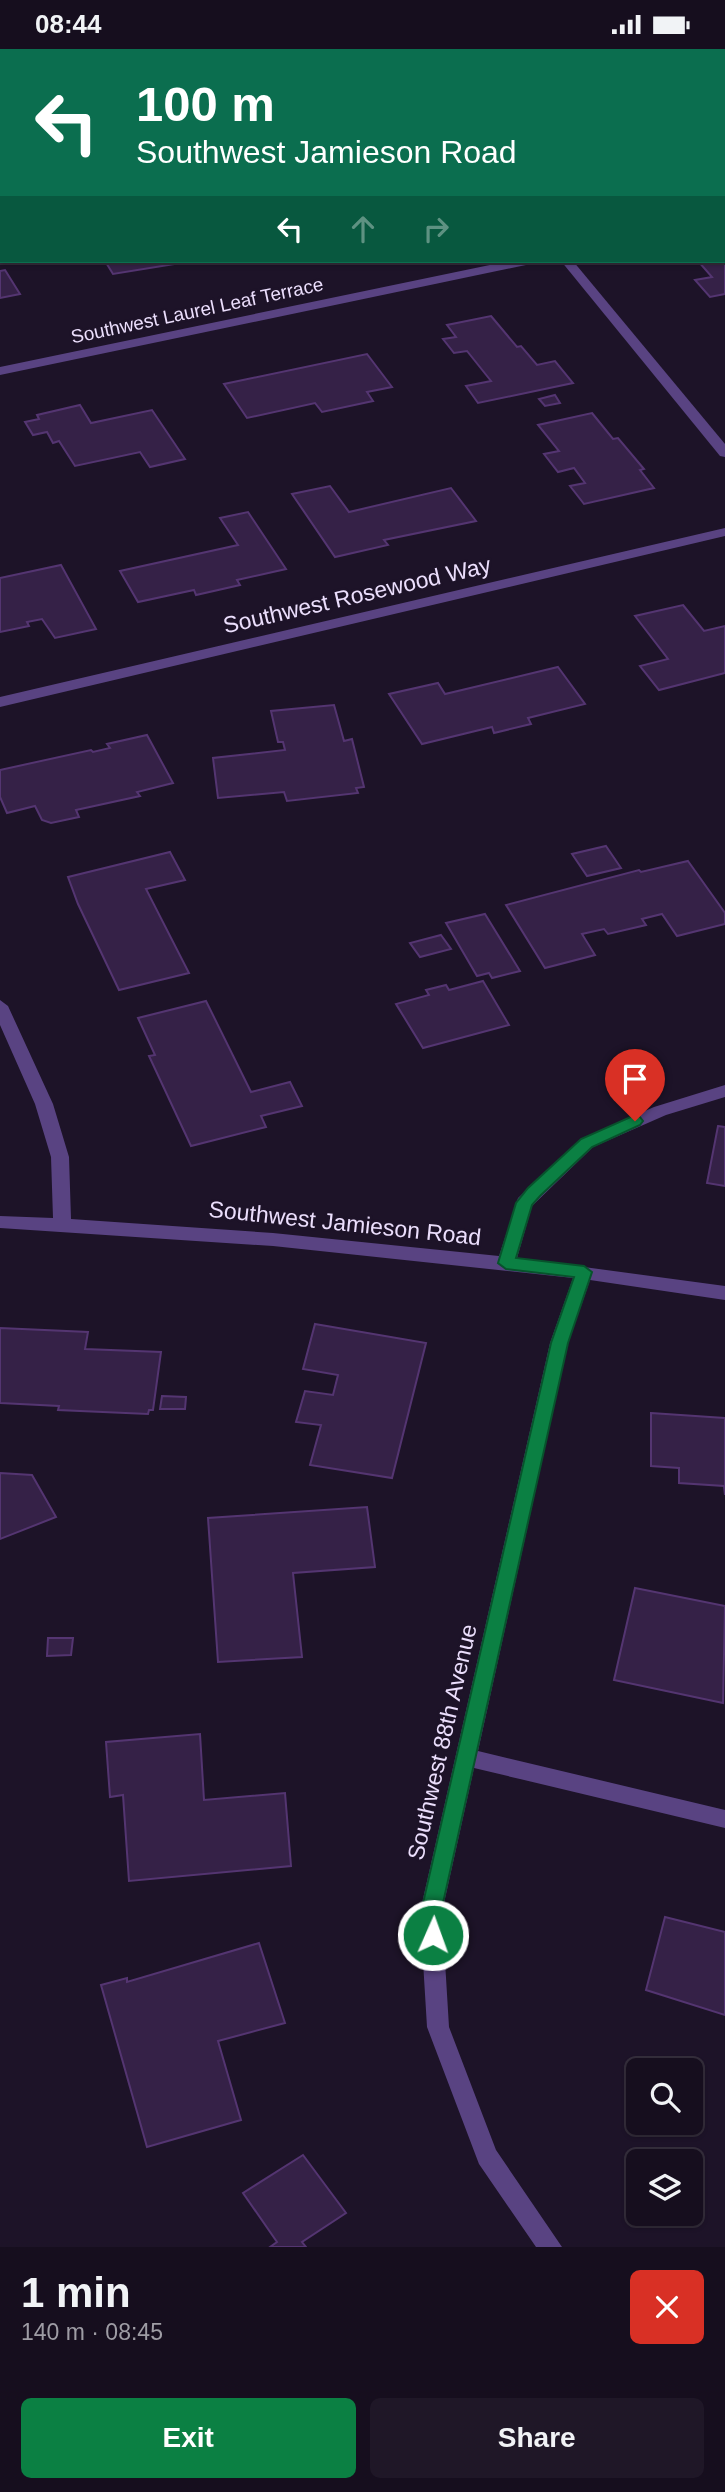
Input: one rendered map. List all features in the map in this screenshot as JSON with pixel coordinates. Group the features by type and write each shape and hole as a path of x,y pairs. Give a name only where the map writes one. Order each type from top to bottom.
{"street":[{"name":"Southwest Laurel Leaf Terrace","path":"0,371 516,263"},
{"path":"569,263 725,453"},
{"name":"Southwest Rosewood Way","path":"0,702 725,532"},
{"path":"0,1006 44,1104 60,1157 62,1225"},
{"path":"506,1263 524,1203 587,1143 660,1111 725,1091"},
{"name":"Southwest Jamieson Road","path":"0,1222 172,1230 506,1263 725,1293"},
{"name":"Southwest 88th Avenue","path":"550,2247 487,2156 438,2027 431,1912 559,1343 584,1272"},
{"path":"464,1757 725,1819"}],"building":[{"path":"106,263 181,263 113,274"},
{"path":"700,263 725,263 725,294 710,297 695,280 712,277"},
{"path":"5,270 20,294 0,298 0,271"},
{"path":"491,316 517,347 521,346 537,365 555,361 573,383 478,403 466,386 491,381 467,351 454,353 443,339 456,337 447,325"},
{"path":"367,354 392,387 367,392 373,401 322,412 315,403 247,418 224,384"},
{"path":"555,395 560,403 545,406 539,399"},
{"path":"80,405 91,423 152,410 185,459 150,467 140,452 75,466 59,441 53,443 47,432 33,435 25,422 39,419 37,415"},
{"path":"592,413 613,439 618,438 644,469 640,470 654,488 584,504 570,486 585,483 574,468 558,472 544,454 559,451 538,425"},
{"path":"330,486 349,512 451,488 476,521 384,540 388,545 335,557 292,494"},
{"path":"248,512 286,569 237,580 240,585 196,595 194,590 138,602 120,571 238,545 220,518"},
{"path":"61,565 96,629 55,638 42,619 27,622 29,626 0,632 0,578"},
{"path":"683,605 704,631 725,626 725,673 659,690 640,666 668,659 635,616"},
{"path":"558,667 585,704 528,718 531,724 494,733 492,727 422,744 389,694 438,683 445,694"},
{"path":"334,705 344,741 352,739 364,787 356,788 358,793 287,801 284,792 218,798 213,758 285,750 283,742 278,742 271,711"},
{"path":"147,735 173,783 137,792 140,796 76,810 79,817 51,823 42,820 35,806 7,813 0,797 0,770 110,748 107,744"},
{"path":"606,846 621,868 587,876 572,854"},
{"path":"170,852 185,880 146,889 189,973 119,990 68,877"},
{"path":"688,861 725,913 725,924 677,936 662,914 642,919 646,925 608,934 604,929 582,934 595,955 545,968 506,905 639,870 641,872"},
{"path":"485,914 520,971 492,978 489,973 477,976 446,923"},
{"path":"441,935 451,949 420,957 410,943"},
{"path":"483,981 509,1025 423,1048 396,1004 429,995 426,990 446,985 449,990"},
{"path":"206,1001 251,1092 290,1082 302,1106 261,1116 266,1127 191,1146 149,1056 155,1055 138,1018"},
{"path":"718,1126 725,1127 725,1186 707,1183"},
{"path":"315,1324 426,1343 392,1478 310,1465 321,1425 296,1422 305,1391 333,1395 338,1375 303,1369"},
{"path":"0,1328 88,1332 85,1349 161,1352 153,1410 149,1410 148,1414 58,1410 59,1406 0,1403"},
{"path":"162,1396 186,1397 185,1409 160,1409"},
{"path":"651,1413 725,1418 725,1495 724,1486 679,1483 679,1468 651,1466"},
{"path":"0,1473 32,1475 56,1517 0,1539"},
{"path":"367,1507 375,1567 293,1573 302,1657 218,1662 208,1518"},
{"path":"635,1588 725,1606 723,1703 614,1680"},
{"path":"48,1638 73,1638 71,1655 47,1656"},
{"path":"200,1734 204,1800 285,1793 291,1866 129,1881 123,1795 110,1797 106,1742"},
{"path":"665,1917 725,1932 725,2015 646,1990"},
{"path":"259,1943 285,2023 218,2041 241,2120 147,2147 101,1985 127,1978 127,1982"},
{"path":"303,2155 346,2213 302,2242 306,2247 270,2247 277,2242 243,2193"}],"route":[{"path":"433,1935 431,1912 464,1757 559,1343 584,1272 506,1263 524,1203 587,1143 635,1121"}]}
